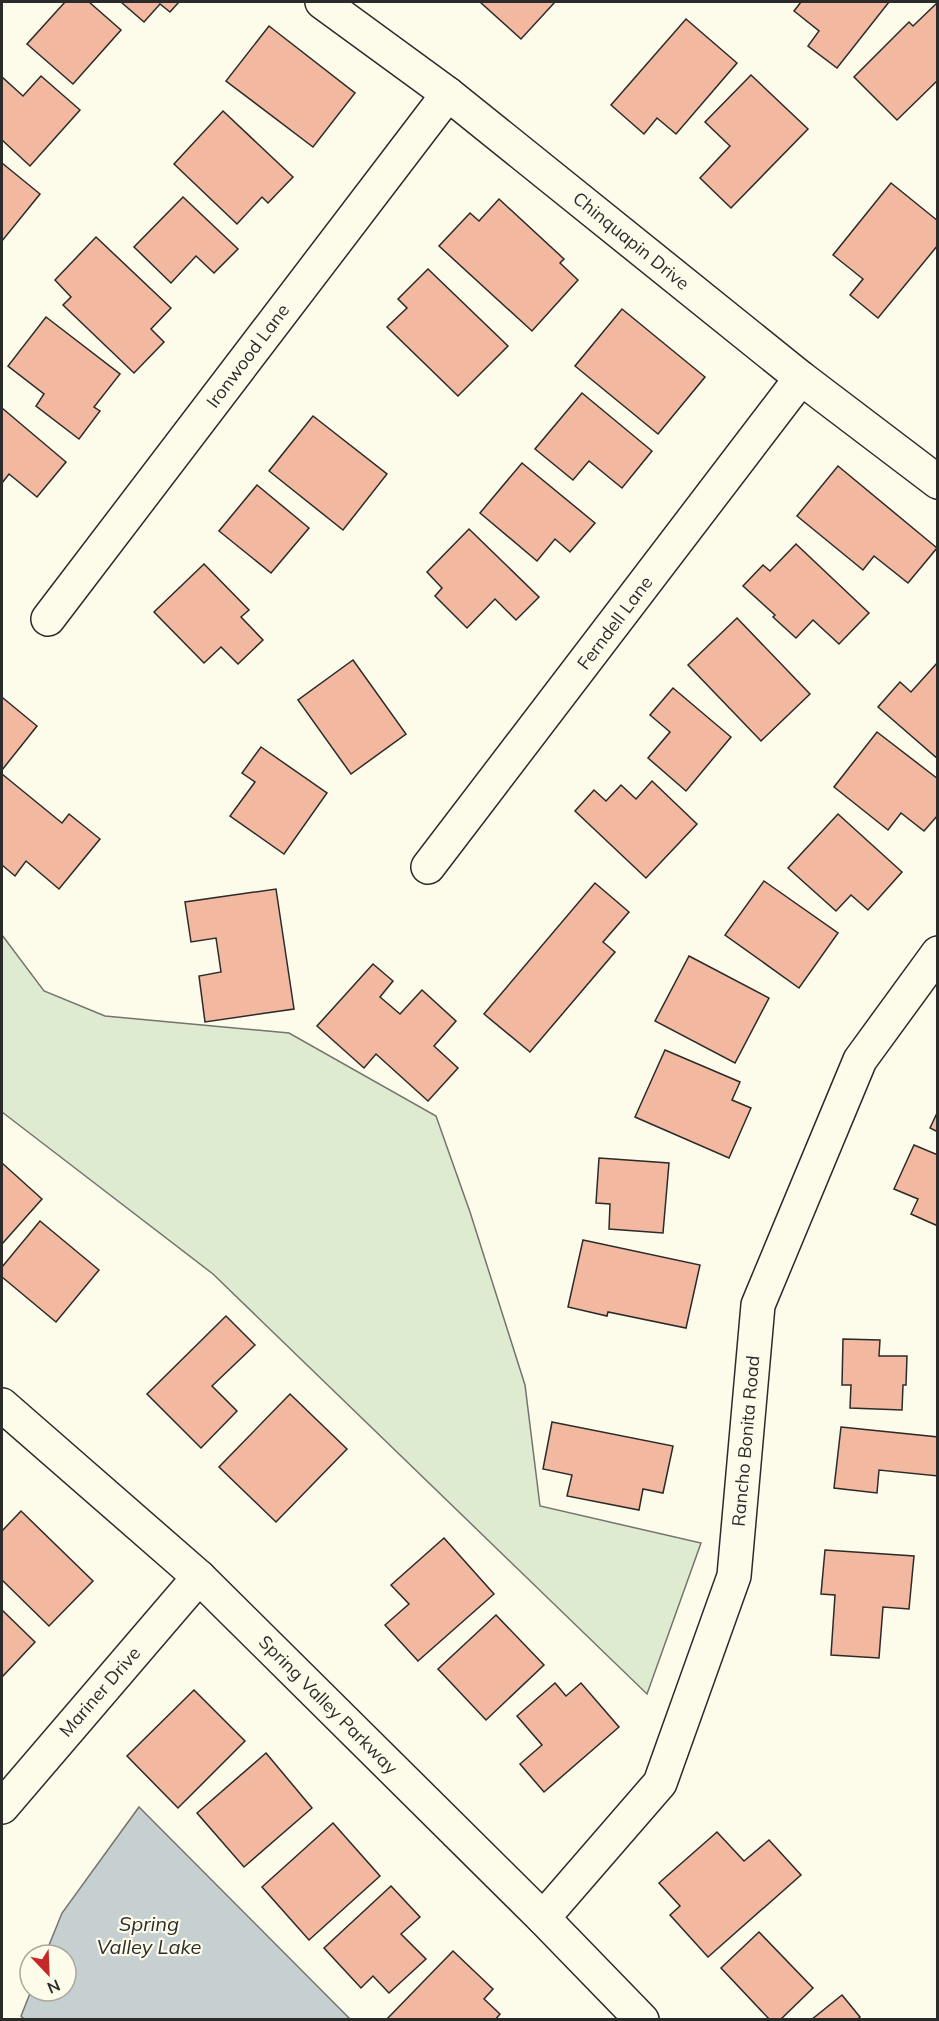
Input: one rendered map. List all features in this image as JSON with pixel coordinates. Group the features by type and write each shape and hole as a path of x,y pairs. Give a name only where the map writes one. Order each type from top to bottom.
{"street":[{"name":"Chinquapin Drive","path":"322,2 448,94 801,378 938,482"},
{"name":"Ironwood Lane","path":"48,619 448,94"},
{"name":"Ferndell Lane","path":"428,867 801,378"},
{"name":"Rancho Bonita Road","path":"543,1918 660,1783 734,1576 758,1305 860,1060 938,953"},
{"name":"Spring Valley Parkway","path":"2,1405 199,1577 642,2019"},
{"name":"Mariner Drive","path":"2,1807 199,1577"}],"green space":[{"path":"2,935 44,991 105,1016 289,1033 436,1116 470,1212 525,1385 540,1506 701,1543 647,1694 213,1274 2,1112"}],"water":[{"name":"Spring Valley Lake","path":"139,1807 350,2019 25,2020 21,2016 26,2003 78,2003 78,1943 50,1943 62,1913"}],"building":[{"path":"65,2 89,2 121,30 73,84 27,44"},
{"path":"121,2 179,2 170,12 160,4 144,22"},
{"path":"480,2 555,2 521,39"},
{"path":"801,2 889,2 837,68 808,46 819,31 794,11"},
{"path":"938,2 938,80 897,120 854,77 909,22 913,26"},
{"path":"686,19 737,63 676,134 657,118 644,134 611,105"},
{"path":"269,26 355,93 313,147 226,81"},
{"path":"751,75 808,129 731,208 700,178 730,146 705,122"},
{"path":"41,76 80,110 30,166 2,140 2,77 23,96"},
{"path":"223,111 293,177 268,203 262,197 237,224 174,164"},
{"path":"2,163 40,194 2,241"},
{"path":"891,183 938,221 938,245 878,318 850,295 863,279 833,255"},
{"path":"183,197 238,249 214,273 196,256 171,283 134,247"},
{"path":"499,199 564,259 560,263 578,280 532,331 439,246 470,213 479,221"},
{"path":"96,237 171,308 151,329 164,342 134,373 63,305 71,297 55,280"},
{"path":"428,269 508,346 458,396 387,327 407,308 398,299"},
{"path":"622,309 705,377 658,434 575,366"},
{"path":"46,317 120,374 94,407 100,411 79,439 36,406 44,394 8,366"},
{"path":"582,393 652,451 622,488 589,461 573,480 535,449"},
{"path":"2,408 66,462 37,497 9,474 2,483"},
{"path":"313,416 387,474 343,530 269,471"},
{"path":"522,463 595,523 570,552 555,539 537,561 480,513"},
{"path":"838,466 937,548 908,583 874,556 863,570 797,516"},
{"path":"257,485 309,528 271,573 219,531"},
{"path":"469,529 539,597 516,620 495,599 467,628 435,596 442,588 427,572"},
{"path":"796,544 869,613 839,644 813,620 796,638 743,586 763,565 770,571"},
{"path":"204,564 249,610 241,617 263,640 238,664 221,647 204,663 154,612"},
{"path":"737,618 810,694 761,741 688,665"},
{"path":"353,660 406,734 351,774 298,700"},
{"path":"938,662 938,759 878,707 900,682 911,692"},
{"path":"673,688 731,737 686,791 648,758 670,732 650,715"},
{"path":"3,698 37,726 2,770 2,700"},
{"path":"877,732 938,779 938,815 924,831 901,813 888,830 834,787"},
{"path":"261,747 327,793 284,854 230,816 255,782 242,773"},
{"path":"2,774 62,823 69,814 100,839 59,889 26,861 15,876 2,865"},
{"path":"652,781 697,824 646,878 575,811 594,790 606,801 621,785 636,799"},
{"path":"838,814 902,872 868,910 851,895 836,911 788,868"},
{"path":"764,881 838,933 799,988 725,935"},
{"path":"595,883 629,912 603,942 615,952 530,1052 484,1014"},
{"path":"276,889 294,1009 205,1022 199,976 221,972 216,938 191,942 185,902"},
{"path":"689,956 769,998 735,1063 655,1021"},
{"path":"373,964 393,981 380,997 400,1014 422,990 456,1021 434,1046 458,1068 428,1101 376,1054 364,1068 317,1026"},
{"path":"665,1050 740,1082 732,1100 751,1108 729,1158 635,1117"},
{"path":"938,1111 938,1132 930,1128"},
{"path":"914,1145 938,1155 938,1226 911,1214 918,1199 894,1189"},
{"path":"599,1158 669,1163 663,1233 609,1229 610,1204 596,1203"},
{"path":"2,1163 42,1199 2,1244"},
{"path":"40,1221 99,1270 56,1322 2,1277 2,1267"},
{"path":"583,1240 700,1265 686,1328 608,1312 607,1316 568,1307"},
{"path":"226,1316 255,1345 212,1386 237,1411 201,1448 147,1394"},
{"path":"843,1339 880,1340 879,1356 907,1356 902,1410 850,1408 851,1385 842,1385"},
{"path":"290,1394 347,1449 276,1522 219,1467"},
{"path":"552,1422 673,1446 663,1493 643,1489 639,1510 567,1496 572,1475 543,1469"},
{"path":"841,1427 938,1437 938,1476 879,1470 877,1493 834,1488"},
{"path":"21,1511 93,1581 49,1626 2,1580 2,1531"},
{"path":"444,1538 494,1594 418,1661 385,1625 409,1604 391,1585"},
{"path":"825,1550 914,1556 909,1609 883,1607 879,1658 831,1655 835,1595 821,1594"},
{"path":"2,1610 35,1642 2,1677"},
{"path":"496,1615 544,1665 486,1720 438,1669"},
{"path":"555,1683 566,1696 581,1683 619,1727 544,1792 520,1764 542,1745 517,1716"},
{"path":"194,1690 245,1741 178,1808 127,1756"},
{"path":"266,1753 312,1808 244,1867 197,1813"},
{"path":"333,1823 380,1876 309,1940 262,1887"},
{"path":"717,1832 744,1861 769,1840 801,1875 708,1957 670,1915 680,1906 659,1883"},
{"path":"391,1886 420,1917 401,1934 426,1959 389,1993 373,1976 361,1988 324,1948"},
{"path":"759,1932 813,1988 780,2020 770,2020 721,1968"},
{"path":"453,1951 493,1989 484,1999 500,2014 495,2020 386,2020"},
{"path":"842,1995 860,2017 857,2020 811,2020"}]}
